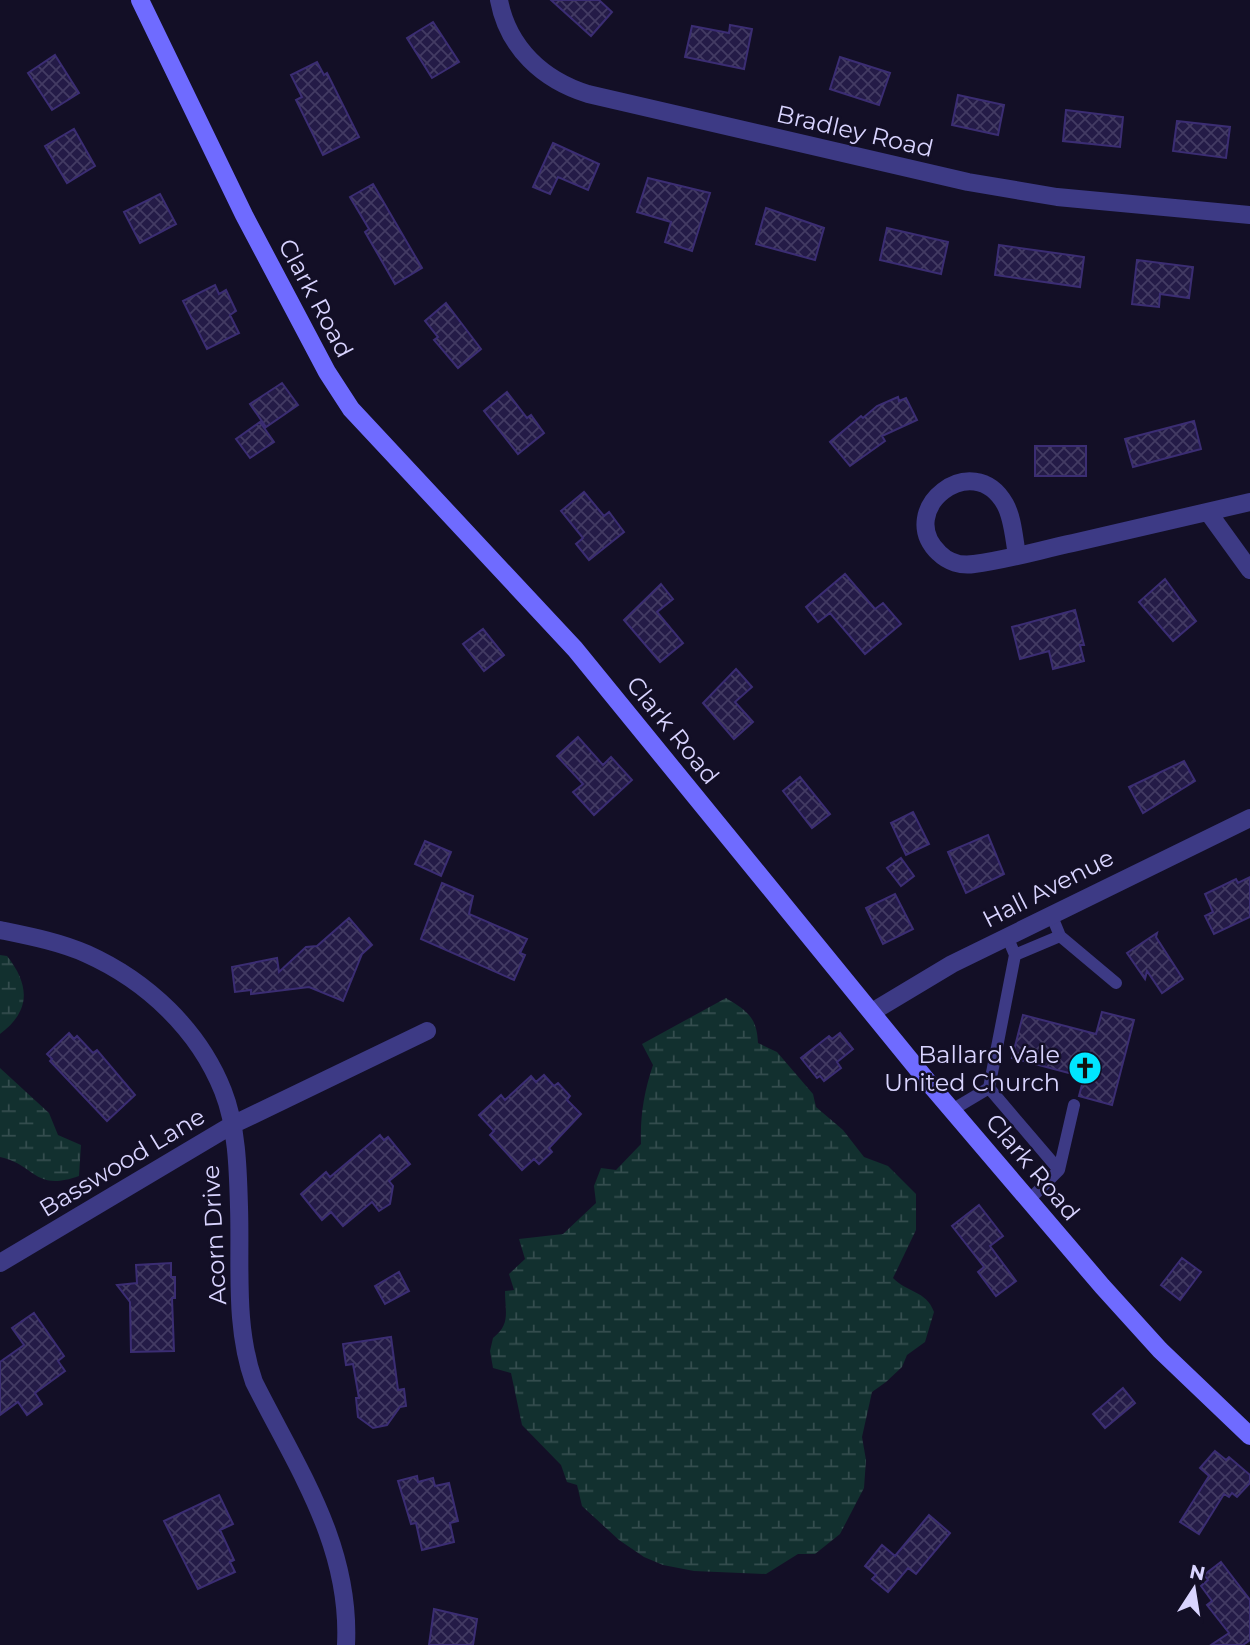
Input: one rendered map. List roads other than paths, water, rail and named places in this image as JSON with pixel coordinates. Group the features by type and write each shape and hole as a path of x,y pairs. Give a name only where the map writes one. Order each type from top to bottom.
{"main road":[{"name":"Clark Road","path":"140,0 244,215 327,372 351,409 575,649 952,1110 1160,1350 1250,1436"}],"street":[{"name":"Bradley Road","path":"499,0 507,26 526,57 554,80 579,91 968,182 1057,197 1250,215"},
{"path":"1017,555 1007,509 992,489 976,482 958,482 935,498 927,515 927,534 943,557 970,565 1017,555 1250,502"},
{"path":"1208,512 1250,570"},
{"name":"Hall Avenue","path":"872,1013 951,964 1250,818"},
{"name":"Acorn Drive","path":"0,930 87,954 157,998 185,1026 208,1060 224,1092 232,1125 239,1207 239,1285 246,1359 254,1382 332,1536 344,1581 346,1645"},
{"name":"Basswood Lane","path":"0,1264 232,1125 427,1031"}],"lane":[{"path":"1051,914 1060,936 1116,983"},
{"path":"952,1110 989,1088 1015,955 1007,936"},
{"path":"1015,955 1060,936"},
{"path":"989,1088 1059,1170"},
{"path":"1029,1200 1059,1170 1074,1105"}],"place":[{"name":"Ballard Vale United Church","path":"1085,1068"}]}
